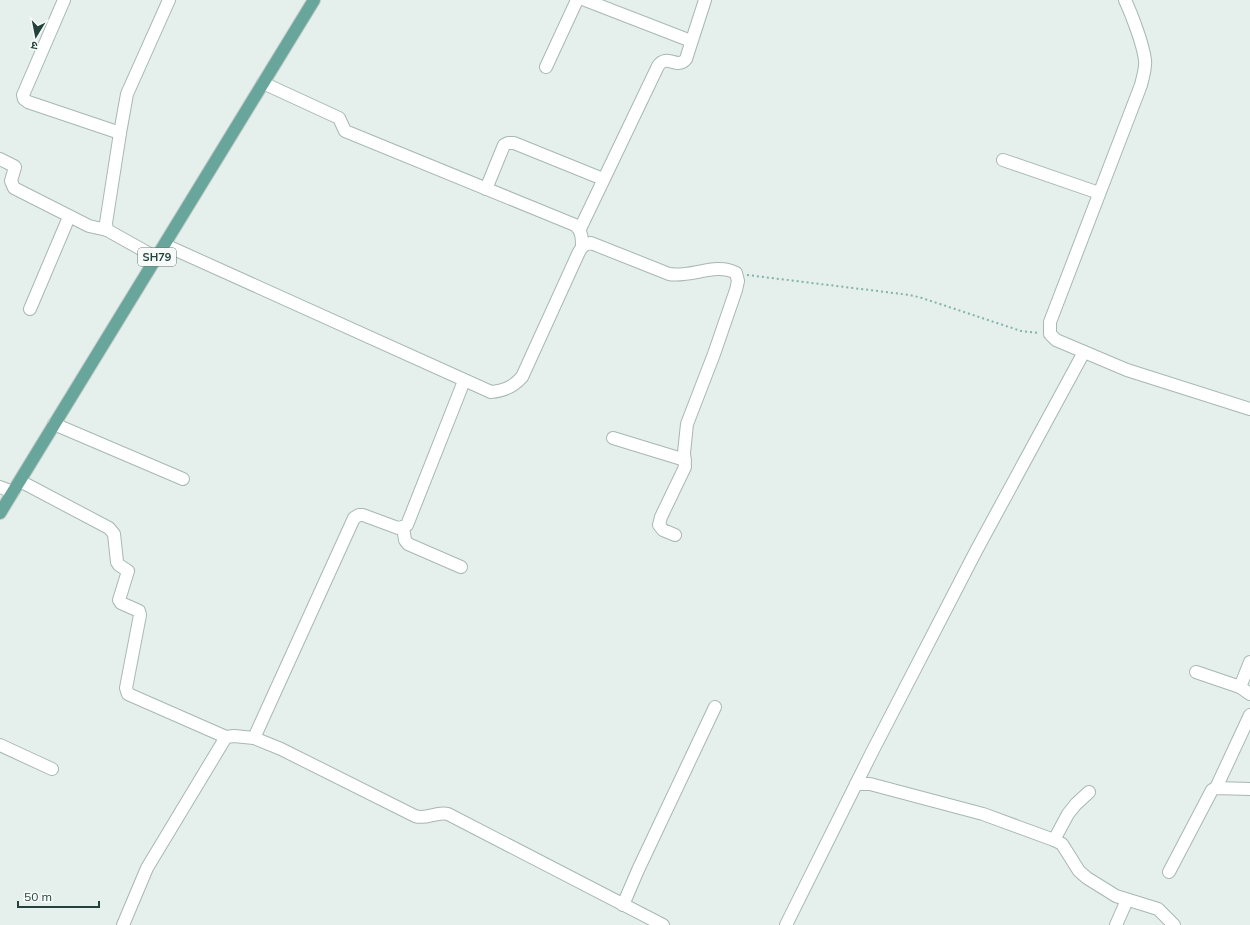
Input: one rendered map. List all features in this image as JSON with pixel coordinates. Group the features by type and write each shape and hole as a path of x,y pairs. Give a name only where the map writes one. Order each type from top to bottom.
{"main road":[{"name":"SH79","path":"0,513 314,0"}],"street":[{"path":"64,0 24,95 24,99 28,102 120,133"},
{"path":"107,230 106,223 127,94 169,0"},
{"path":"546,67 577,0"},
{"path":"585,0 691,41"},
{"path":"580,229 658,66 664,60 680,64 686,59 705,0"},
{"path":"1125,0 1142,48 1145,61 1144,71 1141,84 1050,322 1050,334 1056,340 1127,370 1250,409"},
{"path":"263,83 339,118 345,131 575,225 580,229 582,235 582,247"},
{"path":"486,189 504,145 508,143 514,143 603,179"},
{"path":"0,159 14,166 15,168 11,181 14,188 69,217 89,226 107,230 157,258"},
{"path":"1003,160 1099,193"},
{"path":"30,309 69,217"},
{"path":"165,245 491,392 503,391 515,385 522,377 582,247 586,243 591,243 669,274 683,275 721,269 730,270 736,274 738,281 736,290 714,354 687,424 684,453 685,467 661,517 660,525 663,530 675,535"},
{"path":"786,925 856,784 976,551 1084,352"},
{"path":"254,738 354,518 359,515 363,515 398,528 407,525 464,381"},
{"path":"54,424 183,479"},
{"path":"614,438 684,460"},
{"path":"20,481 109,528 114,534 117,562 128,571 119,600 121,603 139,611 140,615 126,688 128,694 226,737 234,736 254,738 281,749 415,816 421,818 443,813 448,814 663,925"},
{"path":"0,487 13,492"},
{"path":"403,527 405,540 408,544 461,567"},
{"path":"1196,672 1245,691 1250,662"},
{"path":"623,905 715,707"},
{"path":"1169,872 1210,793 1216,788 1250,715"},
{"path":"123,925 147,868 226,737"},
{"path":"0,746 52,769"},
{"path":"856,784 870,784 984,814 1054,840 1062,844 1082,875 1116,896 1158,909 1174,925"},
{"path":"1216,788 1250,789"},
{"path":"1054,840 1068,814 1089,792"},
{"path":"1116,925 1127,900"}],"path":[{"path":"736,274 910,295 1021,331 1040,332 1049,327"}]}
